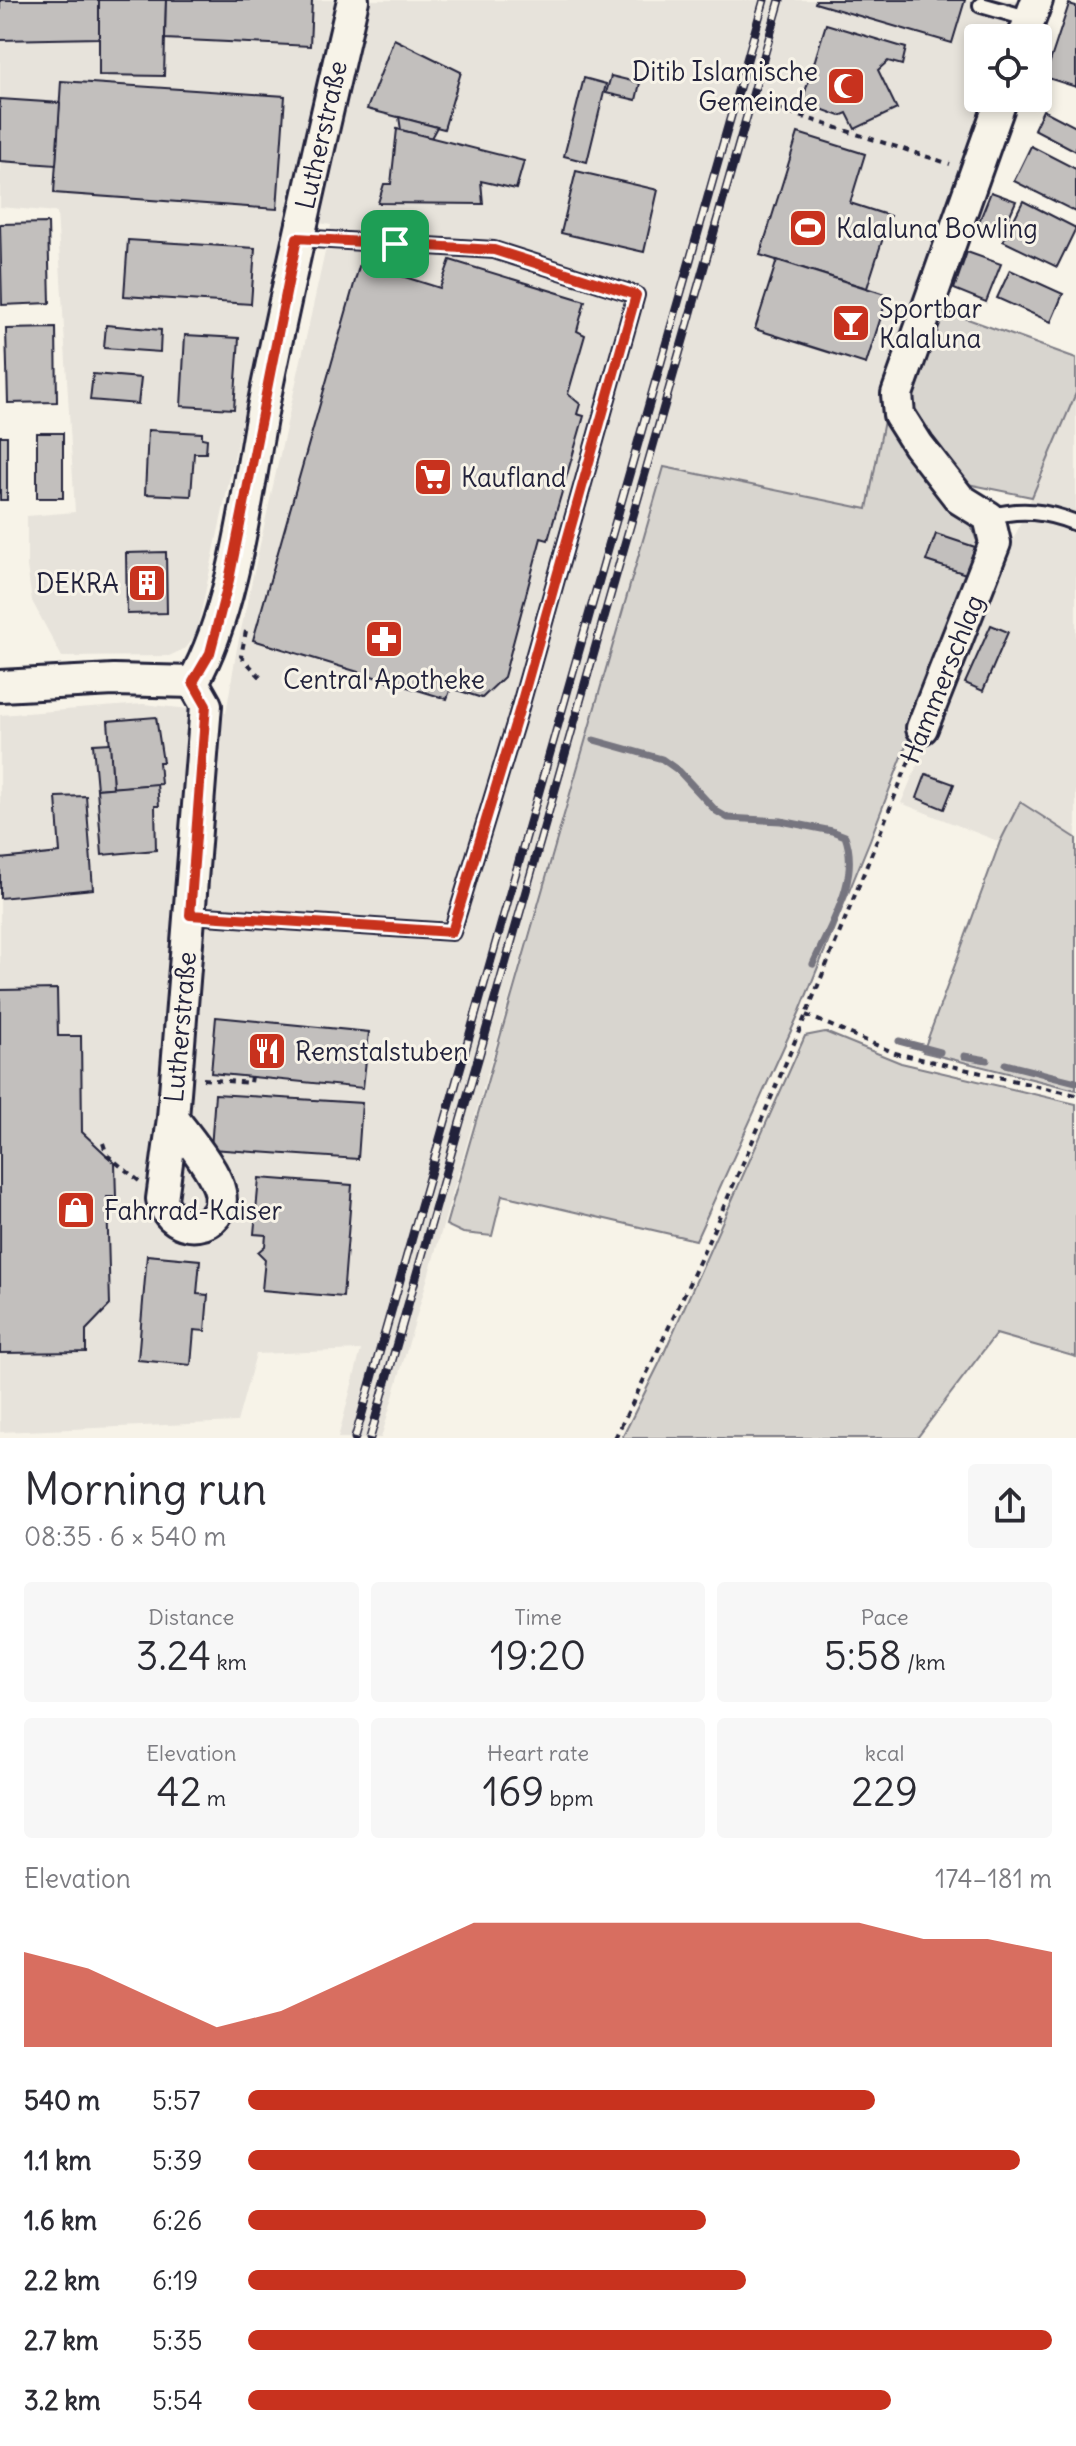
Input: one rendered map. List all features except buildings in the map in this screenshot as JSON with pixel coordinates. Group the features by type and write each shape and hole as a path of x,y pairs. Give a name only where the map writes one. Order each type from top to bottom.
{"street":[{"name":"Lutherstraße","path":"173,1118 217,1182 221,1195 220,1204 211,1219 188,1227 164,1209 162,1199 173,1118 206,705 193,682 210,653 229,580 297,238 353,0"},
{"path":"989,517 960,499 918,445 899,415 897,394 997,112"},
{"name":"Hammerschlag","path":"922,728 995,543 989,517"},
{"path":"0,686 114,680 193,682"}],"lane":[{"path":"981,5 1030,19"},
{"path":"190,915 452,932 519,711 636,295 494,250 297,238"},
{"path":"989,517 1011,510 1049,513 1076,523"}],"path":[{"path":"766,105 976,171"},
{"name":"Hammerschlag","path":"615,1438 658,1353 806,1015 922,728"},
{"path":"806,1015 895,1053 1076,1095"},
{"path":"176,1077 250,1083 251,1076"},
{"path":"103,1143 107,1155 162,1199"}],"shaded area":[{"path":"0,0 1031,0 1022,24 964,24 964,112 990,112 887,405 867,509 664,468 381,1438 338,1438 361,1350 256,1354 237,1422 0,1432 0,715 143,704 226,713 237,648 331,225 286,217 196,635 186,648 169,656 62,657 32,601 27,566 27,516 75,512 57,212 0,207"},
{"path":"937,308 1076,358 1076,393 1032,497 958,482 928,440 910,399"},
{"path":"1076,393 1076,838 1020,802 1000,842 901,803"},
{"path":"887,405 921,476 971,526 981,551 870,840 800,1011 696,1240 502,1195 492,1236 463,1233 446,1225 664,467 867,509"},
{"path":"1020,802 1076,838 1076,1090 923,1052 1000,842"},
{"path":"825,1032 901,1063 1076,1104 1076,1357 996,1334 917,1438 622,1438 660,1362 805,1036"}],"waterway":[{"path":"594,740 662,759 679,771 716,811 728,818 781,821 845,836 849,852 846,885 835,918 813,964"},
{"path":"899,1041 940,1052"},
{"path":"964,1056 987,1060"},
{"path":"1005,1064 1076,1082"}],"railway":[{"path":"355,1438 764,0"},
{"path":"370,1438 780,0"}],"place":[{"name":"Ditib Islamische Gemeinde","path":"846,86"},
{"name":"Kalaluna Bowling","path":"808,228"},
{"name":"Sportbar Kalaluna","path":"851,323"},
{"name":"Kaufland","path":"433,477"},
{"name":"DEKRA","path":"147,583"},
{"name":"Central Apotheke","path":"384,639"},
{"name":"Remstalstuben","path":"267,1051"},
{"name":"Fahrrad-Kaiser","path":"76,1210"}],"route":[{"path":"297,238 395,244 494,250 636,295 519,711 452,932 190,915 206,705 193,682 210,653 229,580 297,238"}]}
